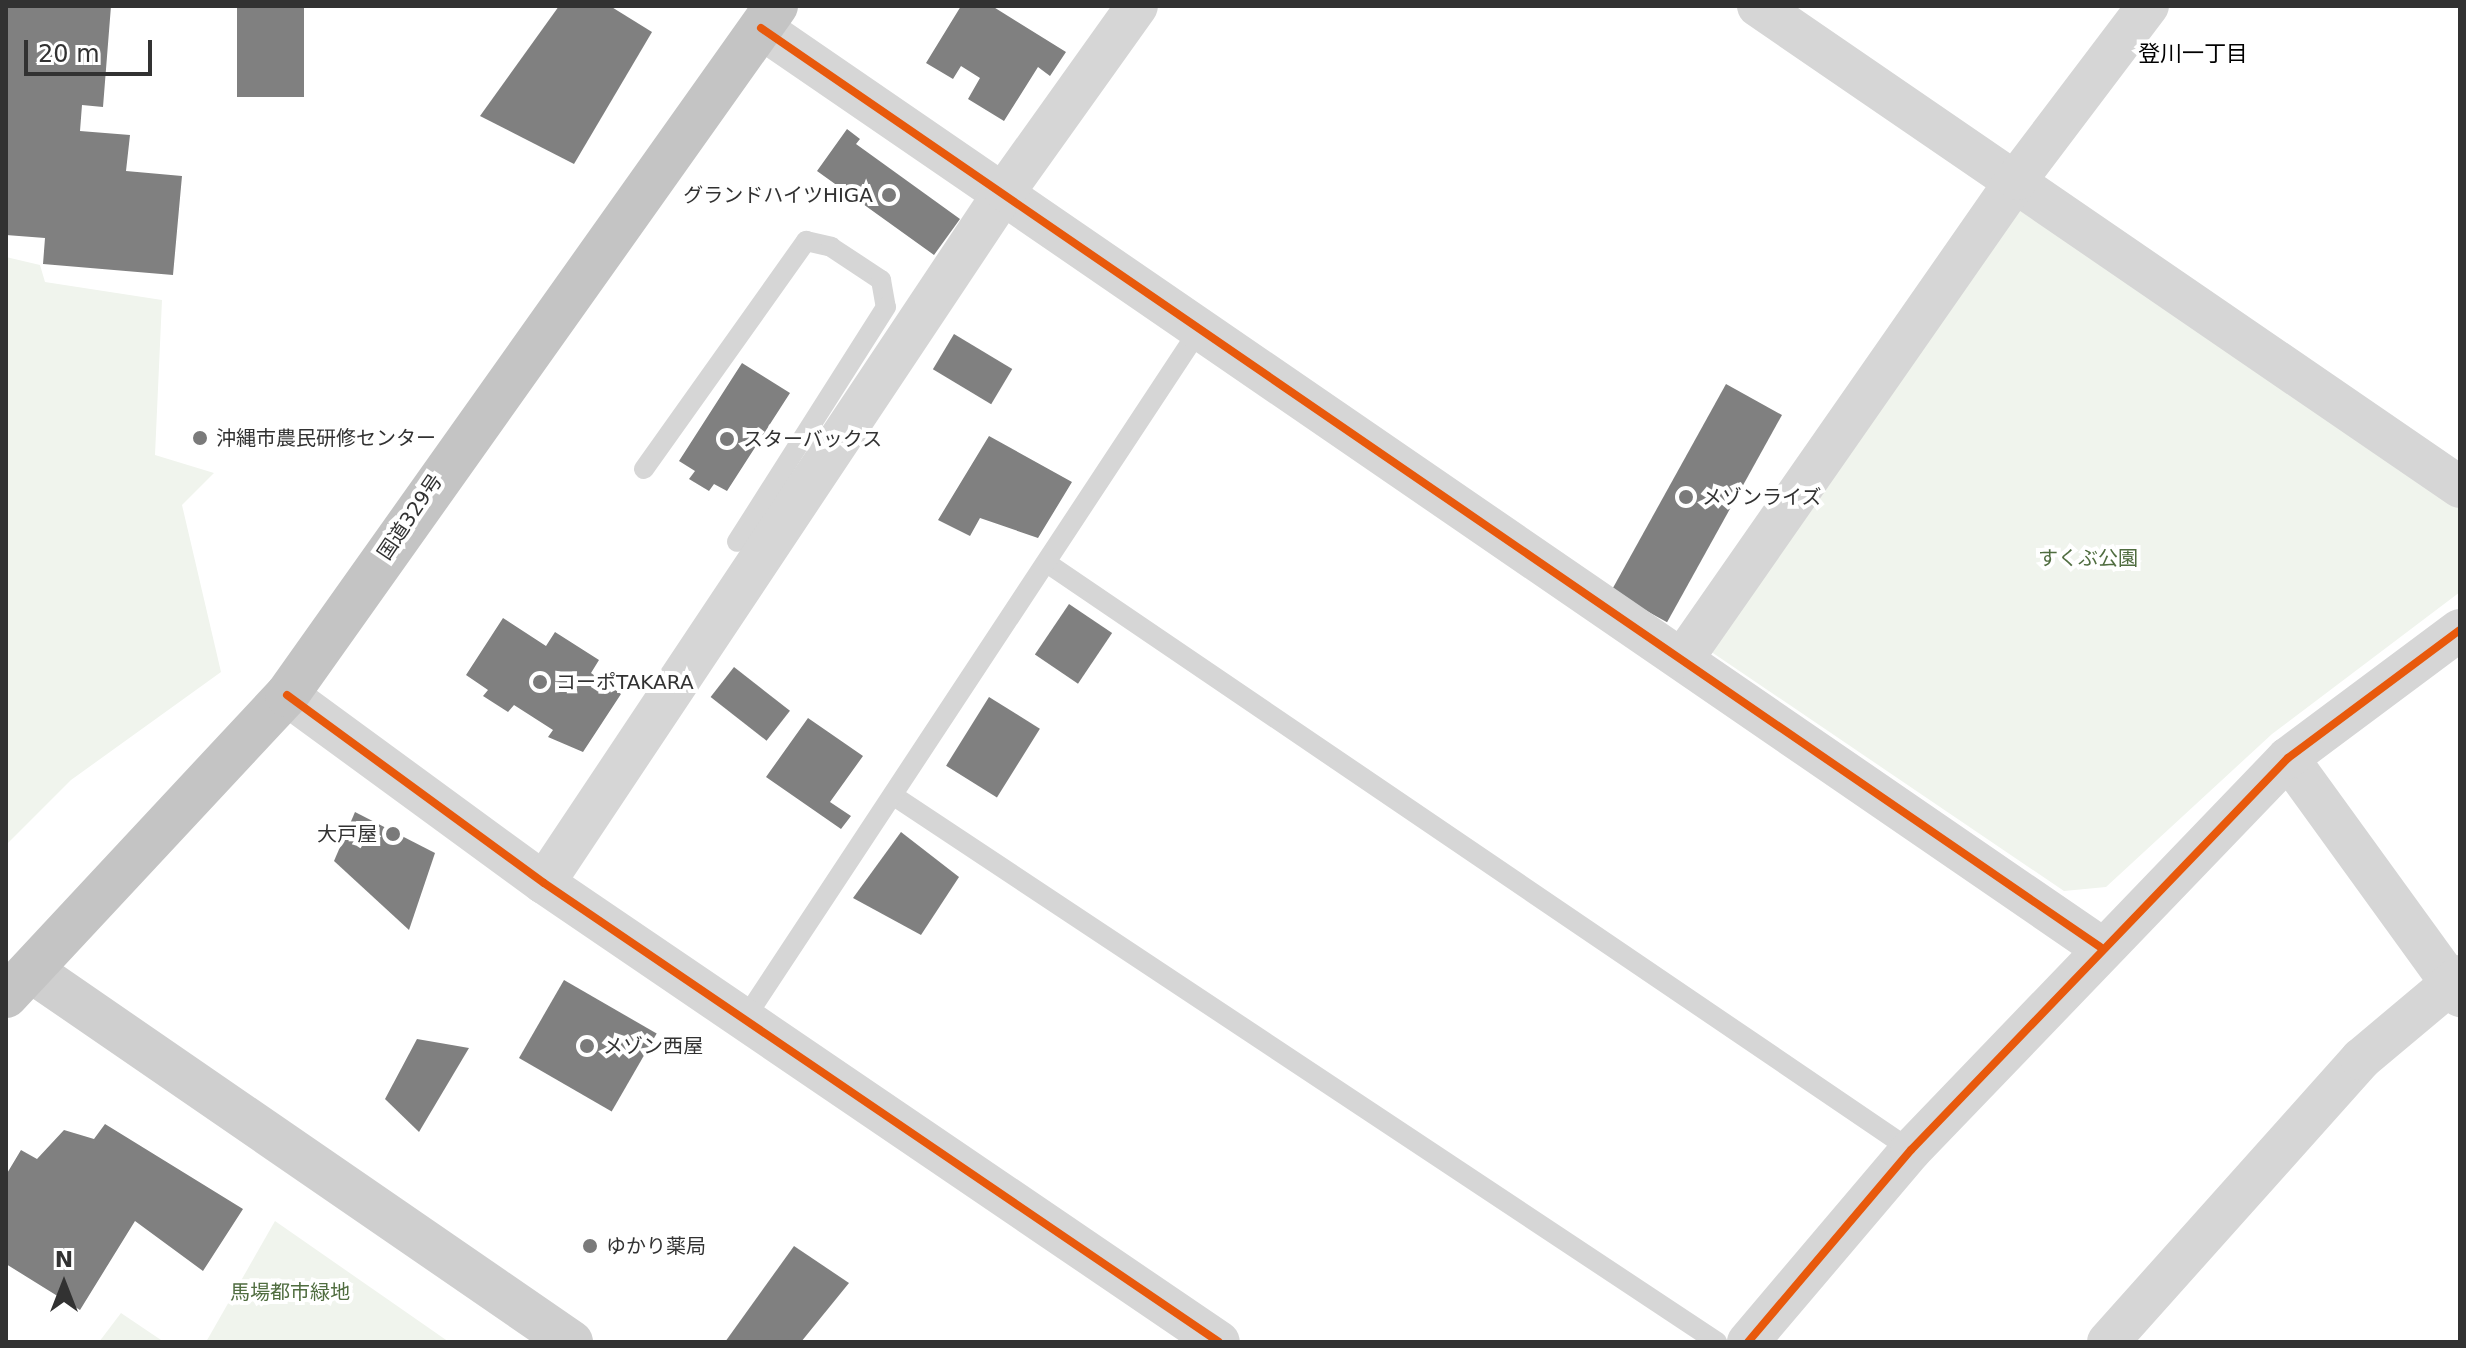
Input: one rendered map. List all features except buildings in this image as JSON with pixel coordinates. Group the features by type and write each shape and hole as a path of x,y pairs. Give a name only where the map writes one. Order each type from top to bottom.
{"highway":[{"name":"国道329号","path":"20,984 287,695 768,17"}],"street":[{"path":"544,883 1005,191 1137,6"},
{"path":"1758,6 2017,179 2460,487"},
{"path":"1684,657 2017,179 2148,6"},
{"path":"768,17 1005,191 2100,947"},
{"path":"1748,1342 1911,1150 2100,947 2288,758 2460,630"},
{"path":"287,695 544,883 1200,1337"},
{"path":"2108,1342 2309,1114 2457,985 2288,758"},
{"path":"20,984 571,1342"}],"lane":[{"path":"644,469 806,241 831,247 881,280 886,307 737,542"},
{"path":"744,1020 1201,327"},
{"path":"1047,563 1911,1150"},
{"path":"894,796 1717,1342"}],"green space":[{"name":"すくぶ公園","path":"2022,207 2460,501 2460,592 2272,734 2106,887 2064,891 1710,651"},
{"path":"6,257 40,265 45,282 162,300 155,455 214,473 182,505 221,672 71,780 6,845"},
{"name":"馬場都市緑地","path":"275,1221 449,1342 206,1342"},
{"path":"121,1313 164,1342 99,1342"}],"cycle path":[{"path":"761,28 2100,947"},
{"path":"1748,1342 1911,1150 2288,758 2460,630"},
{"path":"287,695 544,883 1219,1342"}],"place":[{"name":"グランドハイツHIGA","path":"889,195"},
{"name":"沖縄市農民研修センター","path":"200,438"},
{"name":"スターバックス","path":"727,439"},
{"name":"メゾンライズ","path":"1686,497"},
{"name":"コーポTAKARA","path":"540,682"},
{"name":"大戸屋","path":"393,834"},
{"name":"メゾン西屋","path":"587,1046"},
{"name":"ゆかり薬局","path":"590,1246"}],"district":[{"name":"登川一丁目","path":"2193,54"}]}
